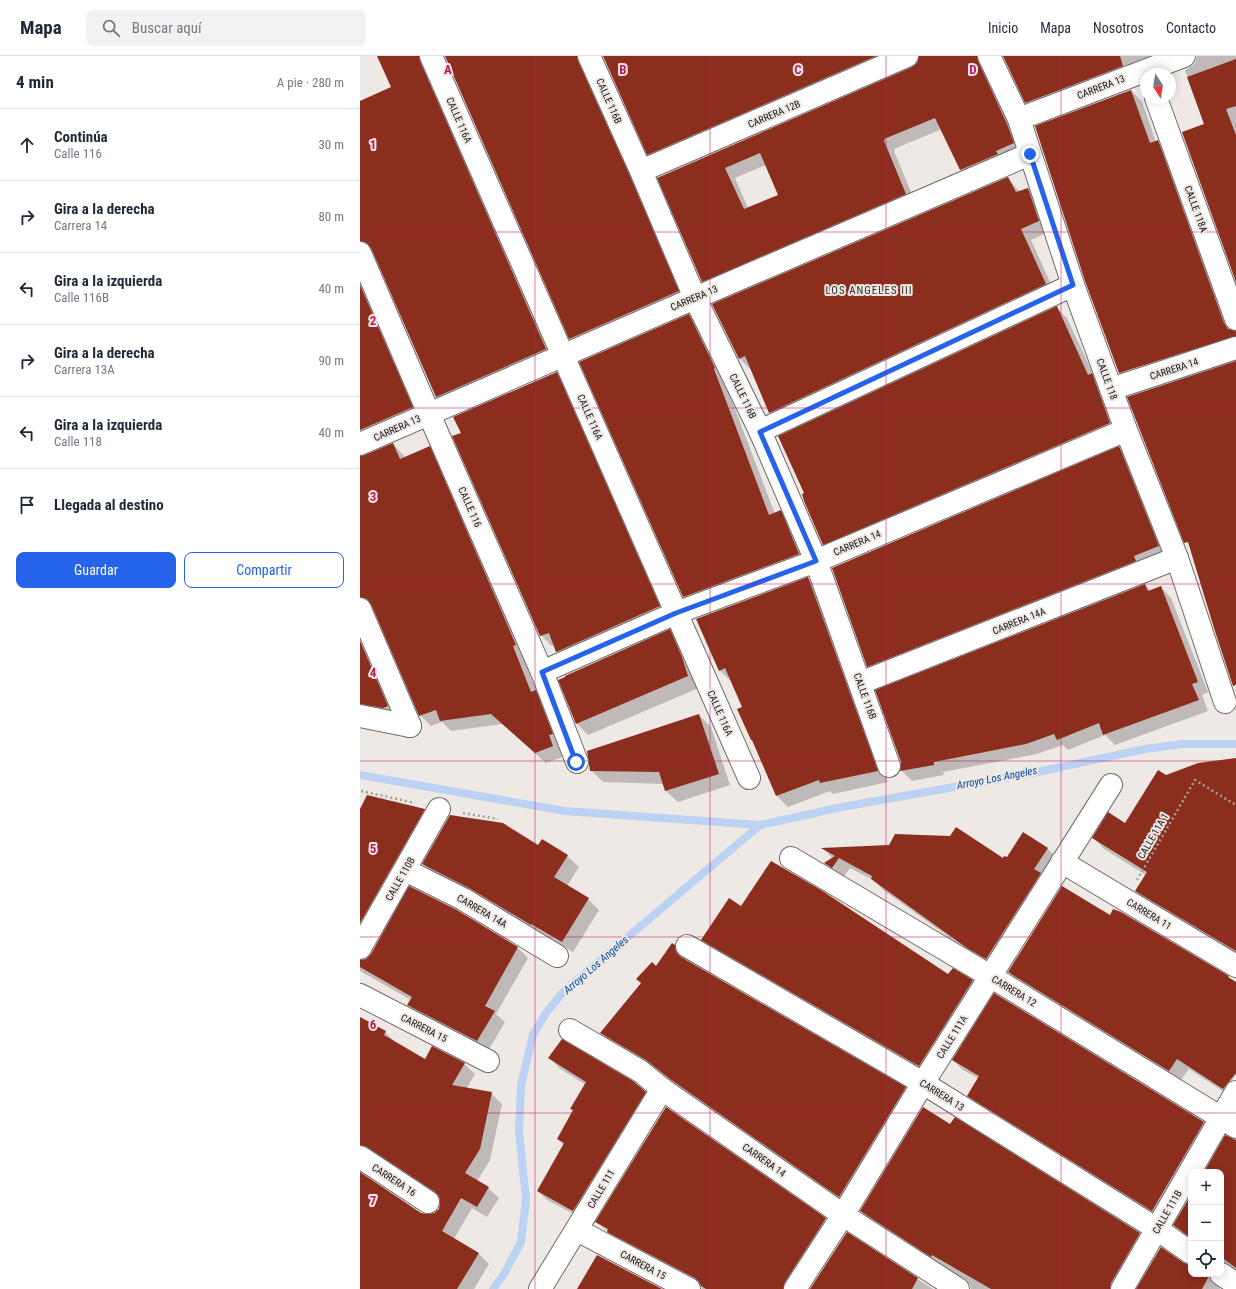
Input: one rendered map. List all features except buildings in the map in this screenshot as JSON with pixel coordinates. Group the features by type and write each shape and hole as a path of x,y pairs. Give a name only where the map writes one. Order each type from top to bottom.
{"street":[{"name":"CALLE 116A","path":"431,56 749,778"},
{"name":"CALLE 116B","path":"589,56 641,171 695,298 760,432 816,561 889,766"},
{"name":"CARRERA 12B","path":"641,171 907,56"},
{"name":"CALLE 118","path":"989,56 1019,120 1073,285 1126,430 1177,558 1225,702"},
{"name":"CARRERA 13","path":"1019,120 1145,67 1184,56"},
{"name":"CALLE 118A","path":"1158,104 1236,319"},
{"name":"CARRERA 13","path":"360,444 1030,154"},
{"name":"CALLE 116","path":"360,253 542,672 576,762"},
{"path":"760,432 1073,285"},
{"name":"CARRERA 14","path":"1111,389 1236,348"},
{"name":"CARRERA 14","path":"542,672 676,613 816,561 1126,430"},
{"name":"CARRERA 14A","path":"860,684 1177,558"},
{"path":"360,609 410,726 360,716"},
{"name":"CALLE 111A","path":"795,1289 843,1215 923,1083 1111,785"},
{"name":"CALLE 110B","path":"360,948 440,809"},
{"name":"CARRERA 12","path":"791,858 990,976 1229,1122"},
{"name":"CARRERA 11","path":"1062,862 1236,966"},
{"name":"CARRERA 14A","path":"404,870 463,899 557,956"},
{"name":"CARRERA 13","path":"687,946 923,1083 1157,1229 1188,1251"},
{"name":"CARRERA 15","path":"360,995 488,1061"},
{"name":"CARRERA 14","path":"570,1030 640,1071 662,1089 843,1215 958,1289"},
{"name":"CALLE 111","path":"540,1289 662,1089"},
{"name":"CALLE 111B","path":"1122,1289 1157,1229 1229,1122 1236,1092"},
{"name":"CARRERA 16","path":"360,1157 428,1202"},
{"name":"CARRERA 15","path":"577,1230 689,1289"},
{"path":"1224,1276 1236,1284"}],"path":[{"name":"CALLE 11A 1","path":"1125,900 1195,780 1236,805"}],"waterway":[{"name":"Arroyo Los Angeles","path":"360,775 565,811 760,825 842,807 1033,773 1145,749 1182,744 1236,744"},
{"name":"Arroyo Los Angeles","path":"493,1289 504,1274 521,1242 526,1199 519,1132 521,1085 533,1035 546,1013 564,991 760,825"}],"district":[{"name":"LOS ANGELES III","path":"869,290"}],"route":[{"path":"576,762 542,672 676,613 816,561 760,432 1073,285 1030,154"}]}
